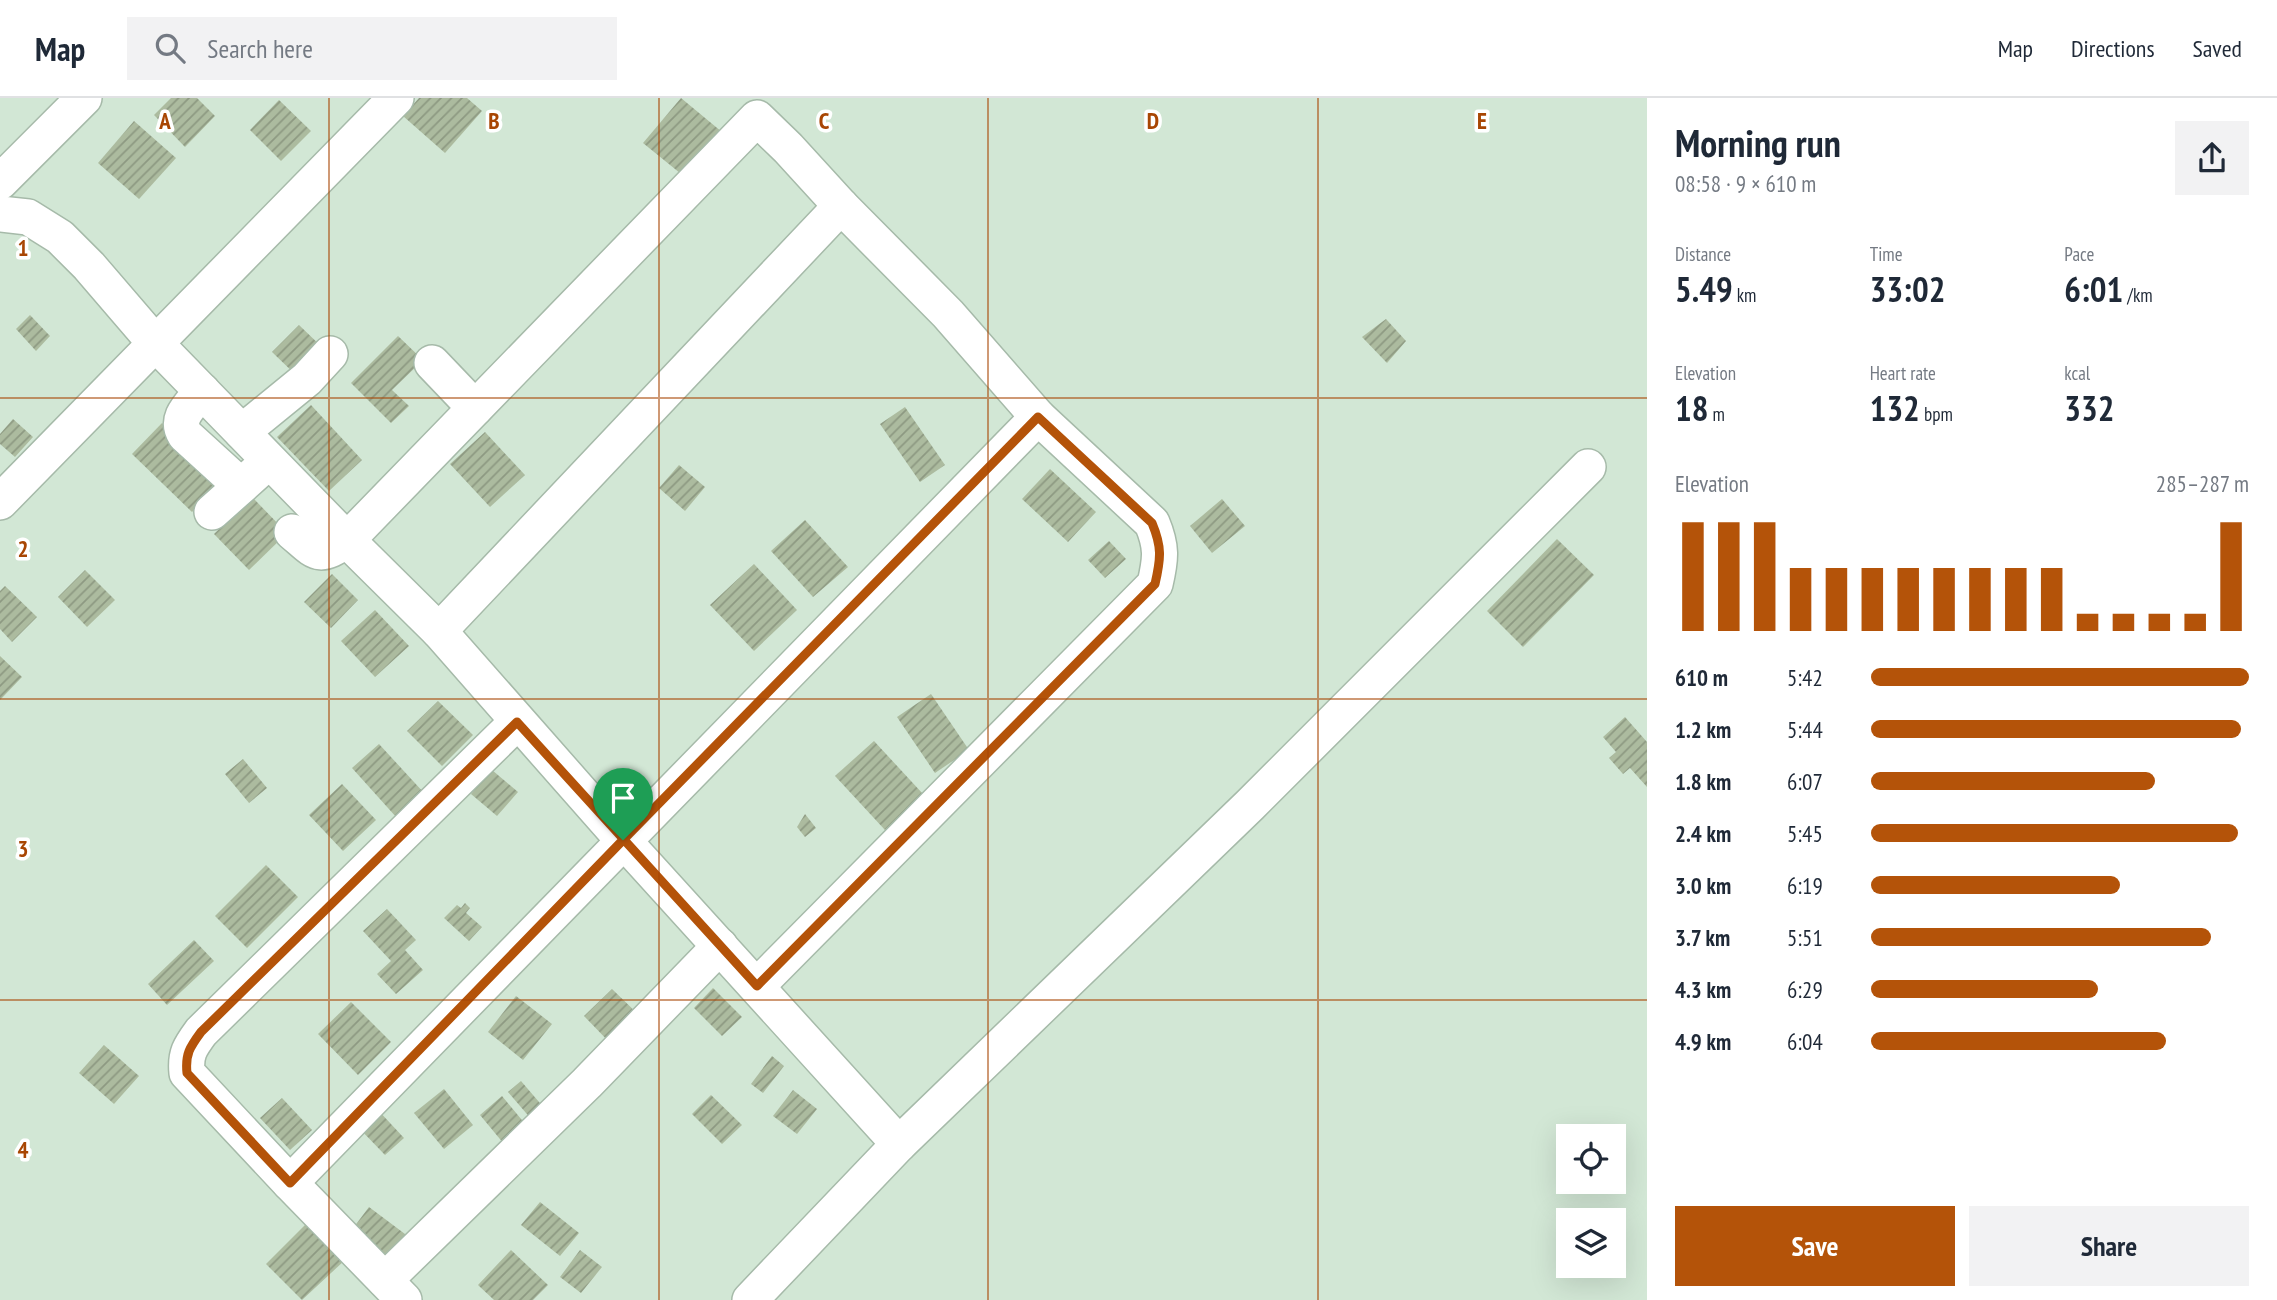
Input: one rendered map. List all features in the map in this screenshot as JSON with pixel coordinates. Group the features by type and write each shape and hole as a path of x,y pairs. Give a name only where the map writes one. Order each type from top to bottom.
{"street":[{"path":"0,182 85,98"},
{"path":"0,502 396,98"},
{"path":"292,532 317,552 323,553 347,540 767,108 789,148 841,206 948,314 1038,417 1152,523 1160,541 1161,559 1155,584 757,986"},
{"path":"439,631 841,206"},
{"path":"0,214 28,217 60,237 89,266 156,344 439,631 517,722 899,1144"},
{"path":"242,432 307,379 330,354"},
{"path":"432,362 475,408"},
{"path":"202,391 183,414 181,429 241,486"},
{"path":"290,1183 1038,417"},
{"path":"212,512 270,460"},
{"path":"750,1300 899,1144 1250,805 1588,467"},
{"path":"517,722 201,1032 185,1059 187,1073 394,1290 587,1083 720,946"}],"building":[{"path":"171,98 197,98 215,116 185,147 154,115"},
{"path":"419,98 467,98 482,111 445,153 403,116"},
{"path":"681,98 728,137 691,182 643,143"},
{"path":"279,100 311,131 281,161 250,130"},
{"path":"134,121 176,158 139,199 98,163"},
{"path":"30,315 50,336 36,351 16,329"},
{"path":"1386,319 1406,341 1387,363 1362,337"},
{"path":"299,325 326,351 299,378 272,352"},
{"path":"398,336 423,360 392,390 409,406 391,423 351,383"},
{"path":"311,405 362,460 329,491 277,437"},
{"path":"905,407 945,465 920,482 880,424"},
{"path":"13,419 33,437 15,457 0,444 0,434"},
{"path":"162,423 222,482 192,512 132,454"},
{"path":"485,432 525,475 490,507 450,464"},
{"path":"679,465 705,487 685,511 659,488"},
{"path":"1050,469 1096,512 1068,542 1022,499"},
{"path":"252,497 287,533 249,570 214,534"},
{"path":"1222,499 1245,526 1212,553 1190,526"},
{"path":"805,520 848,567 813,597 771,551"},
{"path":"1557,539 1594,575 1523,647 1487,611"},
{"path":"1109,541 1126,559 1105,578 1088,560"},
{"path":"754,564 797,610 754,651 710,605"},
{"path":"85,570 115,600 87,627 58,597"},
{"path":"332,574 358,600 331,628 304,602"},
{"path":"5,586 37,617 12,642 0,629 0,591"},
{"path":"375,610 409,646 375,677 341,641"},
{"path":"0,656 22,677 0,700"},
{"path":"931,694 969,750 935,773 897,717"},
{"path":"438,701 473,735 442,766 407,731"},
{"path":"1625,717 1647,742 1647,787 1630,768 1623,774 1609,758 1616,752 1603,737"},
{"path":"874,741 923,794 885,830 835,776"},
{"path":"379,744 425,794 397,818 352,768"},
{"path":"243,759 267,788 249,803 225,774"},
{"path":"492,770 518,792 497,816 471,794"},
{"path":"342,784 376,820 343,851 309,815"},
{"path":"805,814 816,828 805,837 797,827"},
{"path":"266,865 298,897 247,948 215,916"},
{"path":"465,903 470,908 466,913 482,927 469,941 444,918 457,905 461,908"},
{"path":"387,909 416,940 405,950 423,970 396,994 377,974 391,961 363,931"},
{"path":"194,940 214,961 167,1005 148,984"},
{"path":"713,988 742,1017 722,1036 694,1008"},
{"path":"612,989 642,1018 613,1046 584,1016"},
{"path":"516,996 552,1024 523,1060 488,1032"},
{"path":"351,1002 391,1042 358,1075 318,1034"},
{"path":"104,1045 139,1076 114,1104 79,1073"},
{"path":"772,1056 784,1066 763,1093 751,1084"},
{"path":"521,1081 545,1109 532,1120 508,1092"},
{"path":"444,1089 473,1125 444,1149 414,1113"},
{"path":"793,1090 817,1109 797,1134 773,1116"},
{"path":"711,1095 742,1125 722,1144 692,1114"},
{"path":"502,1096 531,1131 509,1150 480,1115"},
{"path":"282,1098 312,1130 290,1150 260,1118"},
{"path":"377,1109 404,1138 385,1155 358,1127"},
{"path":"540,1202 579,1233 560,1256 521,1225"},
{"path":"369,1207 413,1240 401,1255 392,1248 385,1257 351,1231"},
{"path":"307,1223 345,1260 302,1300 266,1264"},
{"path":"511,1250 548,1285 533,1300 494,1300 478,1285"},
{"path":"580,1250 602,1267 581,1293 560,1277"}],"route":[{"path":"623,840 290,1183 187,1073 185,1059 201,1032 517,722 623,840 757,986 1155,584 1161,559 1160,541 1152,523 1038,417 623,840"}]}
